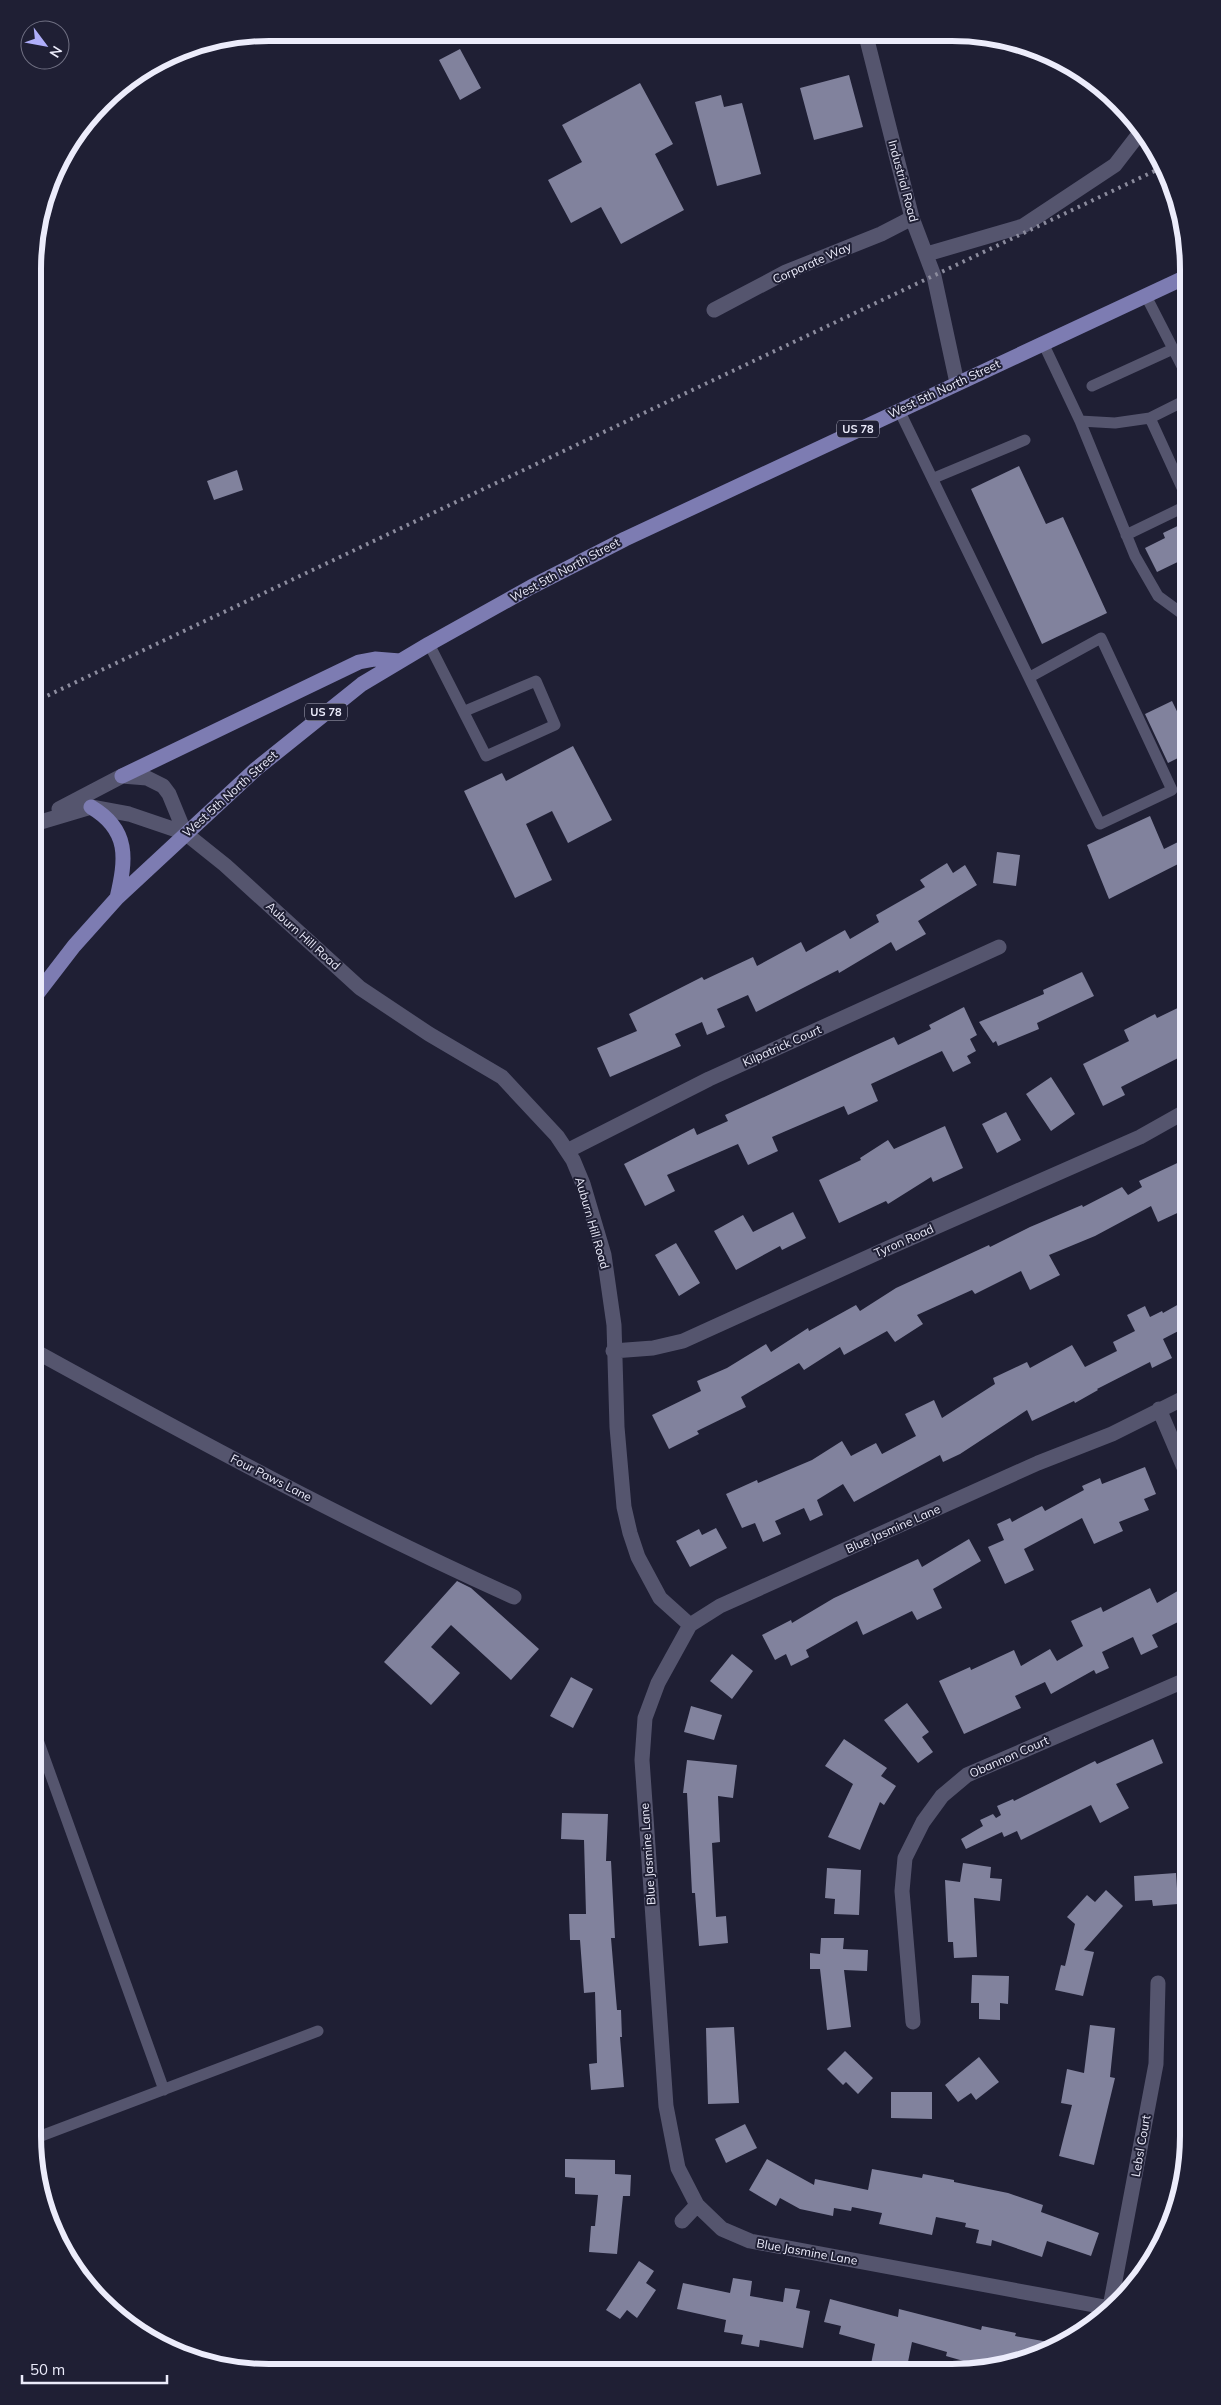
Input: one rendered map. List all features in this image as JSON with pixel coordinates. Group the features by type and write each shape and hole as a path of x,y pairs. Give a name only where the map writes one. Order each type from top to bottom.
{"main road":[{"name":"West 5th North Street","path":"41,989 74,946 117,898 185,833 286,744 362,684 429,644 625,539 1180,280"},
{"path":"122,776 359,662 375,659 400,661"},
{"path":"91,807 105,815 120,839 123,860 117,898"}],"street":[{"name":"Industrial Road","path":"867,41 912,218 934,276 957,383"},
{"path":"927,254 1023,226 1115,165 1137,136"},
{"name":"Corporate Way","path":"714,310 786,272 881,234 912,218"},
{"path":"41,819 122,776 147,778 163,786 169,794 185,833"},
{"path":"41,821 91,807 129,814 185,833"},
{"name":"Auburn Hill Road","path":"185,833 225,866 360,988 429,1034 502,1077 557,1136 567,1151 583,1184 604,1255 614,1325 624,1507 630,1533 638,1557 660,1598 690,1625"},
{"name":"Kilpatrick Court","path":"567,1151 709,1078 999,946"},
{"name":"Tyron Road","path":"614,1351 653,1348 683,1341 886,1248 1140,1137 1180,1114"},
{"name":"Four Paws Lane","path":"41,1354 160,1420 418,1554 514,1597"},
{"name":"Blue Jasmine Lane","path":"1102,2307 750,2241 722,2229 697,2205 678,2168 666,2106 642,1760 645,1718 658,1683 690,1625 720,1606 1038,1463 1112,1434 1180,1400"},
{"path":"1159,1409 1180,1458"},
{"name":"Obannon Court","path":"913,2022 902,1891 904,1858 923,1822 942,1796 967,1775 1180,1682"},
{"name":"Lebsl Court","path":"1112,2298 1156,2064 1158,1983"},
{"path":"682,2221 697,2205"}],"lane":[{"path":"1146,296 1180,363"},
{"path":"1042,343 1080,421 1135,556 1158,596 1180,612"},
{"path":"1092,386 1173,349"},
{"path":"1080,421 1115,423 1150,418 1180,403"},
{"path":"899,410 934,478 1100,824 1172,790 1101,638 1030,677"},
{"path":"1150,418 1180,484"},
{"path":"934,478 1025,440"},
{"path":"1126,535 1180,509"},
{"path":"429,644 486,756 556,725 536,681 464,712"},
{"path":"41,1748 164,2090"},
{"path":"41,2136 318,2031"}],"building":[{"path":"460,49 481,88 460,100 439,60"},
{"path":"849,75 863,127 814,140 800,88"},
{"path":"640,83 673,144 655,154 684,210 621,244 601,207 571,223 548,180 582,162 562,125"},
{"path":"721,95 724,107 742,103 761,174 717,186 695,102"},
{"path":"1019,466 1046,524 1063,517 1107,613 1042,644 971,489"},
{"path":"237,470 243,490 214,500 207,481"},
{"path":"1180,525 1180,561 1157,572 1145,548 1165,538 1163,533"},
{"path":"1172,701 1180,718 1180,757 1168,763 1145,714"},
{"path":"573,746 612,820 568,843 552,811 526,824 552,880 515,898 464,791 502,773 506,781"},
{"path":"1150,816 1164,849 1180,841 1180,863 1109,899 1087,845"},
{"path":"997,852 1020,855 1016,886 993,883"},
{"path":"947,863 953,873 965,865 977,885 918,921 926,934 896,951 891,942 839,973 838,970 756,1012 748,995 717,1009 725,1027 707,1035 702,1022 675,1034 681,1046 610,1077 597,1048 637,1031 629,1014 702,977 704,980 753,957 757,966 801,942 806,952 845,930 850,939 879,922 876,915 925,887 920,880"},
{"path":"1082,972 1094,996 1037,1023 1039,1029 998,1046 996,1041 993,1043 979,1022 1044,994 1043,990"},
{"path":"964,1007 977,1035 970,1039 976,1051 967,1056 971,1063 953,1072 942,1051 871,1084 878,1101 848,1115 844,1106 772,1137 778,1151 748,1165 738,1144 667,1175 675,1191 645,1206 624,1164 694,1128 697,1135 728,1121 725,1115 894,1037 898,1045 931,1029 929,1025"},
{"path":"1180,1007 1180,1057 1121,1087 1125,1095 1103,1106 1083,1064 1129,1041 1124,1030 1155,1014 1157,1018"},
{"path":"1051,1077 1075,1114 1051,1131 1026,1094"},
{"path":"1006,1112 1021,1140 997,1153 982,1124"},
{"path":"945,1126 963,1168 933,1182 931,1177 888,1204 886,1201 839,1223 819,1180 861,1160 860,1158 888,1140 894,1149"},
{"path":"1180,1162 1180,1212 1158,1222 1151,1206 1095,1236 1049,1255 1060,1275 1030,1290 1021,1271 975,1294 972,1290 917,1315 923,1324 895,1342 887,1331 844,1355 840,1347 804,1370 799,1363 741,1397 746,1407 697,1431 699,1434 669,1449 652,1415 701,1391 697,1381 727,1368 766,1344 771,1352 808,1328 809,1331 856,1305 860,1311 896,1288 989,1245 990,1247 1030,1227 1082,1205 1083,1207 1122,1187 1128,1195 1142,1187 1139,1181"},
{"path":"793,1212 806,1238 782,1250 780,1246 736,1270 714,1231 743,1215 753,1232"},
{"path":"676,1243 700,1283 679,1296 655,1255"},
{"path":"1180,1303 1180,1330 1163,1339 1172,1358 1152,1368 1150,1362 1097,1389 1075,1403 1074,1401 1032,1421 1027,1410 960,1454 943,1462 940,1455 854,1502 843,1484 817,1500 823,1515 810,1521 804,1508 775,1521 781,1534 763,1542 755,1523 742,1528 726,1494 757,1480 758,1483 812,1460 842,1441 851,1456 876,1443 882,1454 916,1436 905,1414 934,1400 942,1418 995,1384 993,1378 1027,1362 1030,1368 1072,1345 1085,1367 1117,1351 1113,1342 1135,1331 1127,1315 1145,1306 1150,1317 1162,1311 1163,1313"},
{"path":"1145,1467 1156,1494 1144,1499 1149,1510 1119,1522 1123,1531 1094,1544 1082,1518 1024,1549 1034,1570 1005,1584 988,1547 1004,1540 997,1524 1010,1518 1012,1522 1042,1506 1045,1511 1084,1490 1082,1486 1100,1478 1102,1484"},
{"path":"716,1528 727,1548 690,1567 676,1541 699,1529 702,1535"},
{"path":"969,1539 981,1561 933,1589 942,1608 917,1620 912,1611 863,1635 857,1621 806,1650 809,1657 791,1666 786,1654 775,1660 762,1635 791,1620 792,1623 834,1598 918,1559 922,1567"},
{"path":"457,1581 471,1588 539,1649 511,1680 451,1625 431,1647 460,1673 431,1705 384,1662"},
{"path":"1150,1588 1157,1603 1180,1590 1180,1621 1152,1635 1158,1647 1141,1655 1133,1637 1102,1652 1109,1668 1096,1674 1094,1670 1051,1694 1045,1682 1015,1696 1021,1708 964,1734 939,1681 970,1667 971,1670 1014,1650 1021,1666 1050,1649 1057,1661 1083,1646 1071,1621 1101,1607 1103,1612"},
{"path":"732,1654 753,1671 732,1699 710,1681"},
{"path":"571,1677 593,1689 573,1728 550,1716"},
{"path":"907,1703 929,1732 922,1737 933,1752 918,1763 884,1720"},
{"path":"691,1706 722,1715 714,1740 684,1732"},
{"path":"844,1739 887,1768 881,1776 896,1786 884,1805 880,1802 860,1850 828,1837 853,1784 825,1766"},
{"path":"1153,1739 1163,1763 1116,1784 1129,1808 1100,1823 1091,1805 1021,1840 1017,1831 1004,1837 1002,1832 966,1849 961,1839 983,1826 980,1820 993,1814 996,1818 1001,1815 997,1806 1013,1799 1014,1801 1095,1761 1097,1764"},
{"path":"687,1760 737,1765 733,1798 718,1796 720,1842 712,1843 716,1917 726,1916 728,1943 699,1946 695,1893 692,1893 687,1793 683,1793"},
{"path":"562,1813 608,1814 606,1861 611,1861 615,1938 611,1938 617,2010 621,2010 622,2037 620,2037 624,2087 591,2090 589,2064 597,2063 595,1992 584,1993 580,1940 570,1940 569,1914 586,1914 584,1840 561,1839"},
{"path":"963,1863 991,1867 990,1878 1002,1879 1000,1901 974,1898 977,1957 954,1958 953,1942 948,1942 945,1880 960,1882"},
{"path":"827,1868 861,1870 859,1915 834,1914 835,1899 825,1898"},
{"path":"1176,1873 1178,1904 1153,1906 1152,1900 1135,1901 1134,1876"},
{"path":"1106,1890 1123,1906 1084,1950 1094,1952 1083,1996 1055,1990 1061,1965 1065,1966 1075,1924 1067,1917 1087,1895 1095,1902"},
{"path":"821,1938 844,1938 843,1949 868,1950 867,1971 844,1970 851,2027 827,2030 820,1969 810,1969 810,1953 820,1954"},
{"path":"972,1975 1009,1976 1008,2004 1000,2003 1000,2020 979,2019 979,2003 971,2003"},
{"path":"1090,2025 1115,2028 1110,2077 1115,2078 1094,2165 1059,2156 1072,2105 1061,2103 1067,2069 1084,2073"},
{"path":"734,2027 739,2103 708,2104 706,2028"},
{"path":"845,2051 873,2078 858,2094 846,2082 843,2085 827,2069"},
{"path":"979,2057 999,2082 976,2100 971,2093 958,2102 945,2085"},
{"path":"891,2092 932,2092 932,2119 891,2118"},
{"path":"745,2124 757,2148 726,2163 715,2139"},
{"path":"565,2159 615,2160 615,2174 631,2175 630,2196 623,2196 617,2254 589,2252 591,2226 595,2226 598,2195 575,2194 575,2178 565,2177"},
{"path":"767,2159 814,2185 815,2179 868,2190 872,2169 922,2178 923,2174 954,2180 954,2182 1008,2193 1043,2205 1041,2212 1099,2233 1091,2256 1047,2241 1042,2257 992,2240 991,2246 976,2243 979,2230 965,2227 966,2223 936,2217 932,2235 879,2224 882,2213 852,2207 851,2211 834,2208 833,2216 800,2209 780,2198 776,2206 749,2190"},
{"path":"639,2261 654,2271 646,2283 656,2290 637,2318 627,2310 620,2319 606,2310"},
{"path":"733,2278 752,2281 750,2296 783,2302 785,2288 800,2290 796,2308 810,2311 803,2348 760,2340 759,2347 741,2344 743,2335 724,2332 726,2320 677,2309 683,2283 730,2293"},
{"path":"830,2299 898,2317 899,2309 981,2330 982,2326 1016,2333 1015,2336 1048,2342 1011,2356 970,2363 946,2356 947,2352 912,2342 908,2364 871,2364 875,2344 839,2334 841,2326 824,2322"}],"railway":[{"path":"41,699 1157,170"}]}
